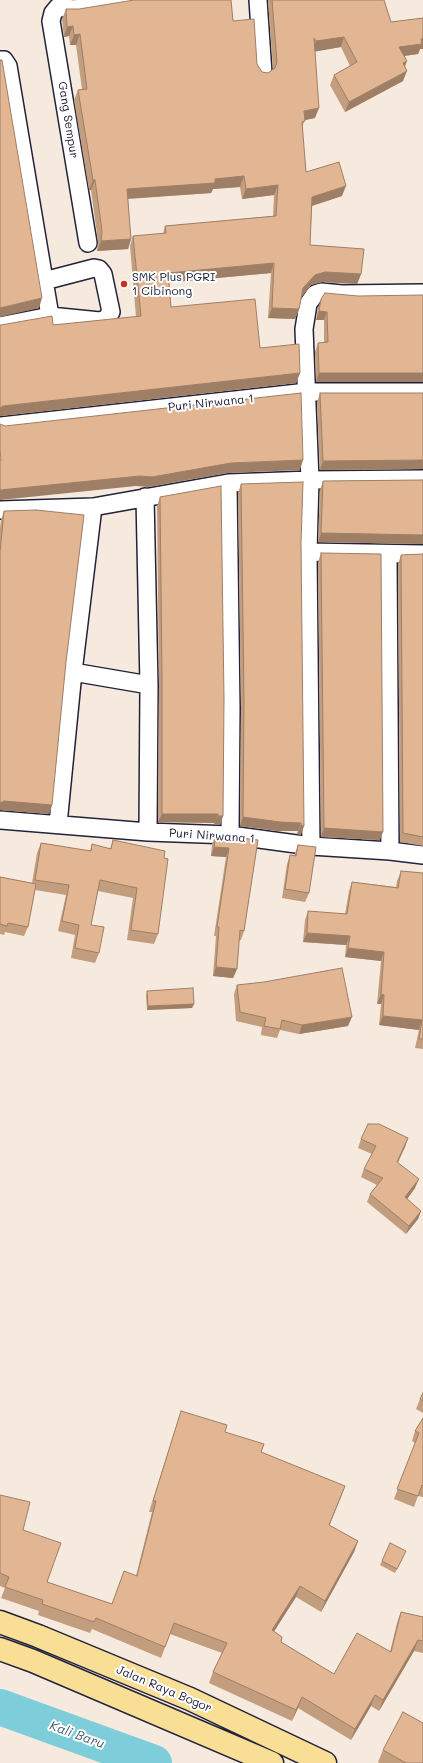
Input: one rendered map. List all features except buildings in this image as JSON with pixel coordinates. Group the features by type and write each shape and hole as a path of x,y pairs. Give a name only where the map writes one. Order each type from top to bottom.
{"highway":[{"name":"Jalan Raya Bogor","path":"0,1622 184,1696 325,1763"},
{"name":"Jalan Raya Bogor","path":"0,1649 33,1660 272,1763"}],"street":[{"path":"58,4 74,9 130,0"},
{"path":"258,0 263,73"},
{"name":"Gang Sempur","path":"58,4 51,21 88,243"},
{"path":"0,60 4,60 8,66 50,316"},
{"path":"0,326 50,316 100,321 106,319 111,312 103,274 99,269 94,268 44,281"},
{"path":"311,846 308,552 310,480 304,328 308,304 316,294 329,292 342,294 423,293"},
{"name":"Puri Nirwana 1","path":"0,426 307,392 423,392"},
{"path":"0,510 92,507 228,484 310,480 423,479"},
{"path":"228,484 231,708 230,836"},
{"path":"145,497 149,685 148,832"},
{"path":"58,824 73,672 92,507"},
{"path":"308,552 388,555 423,554"},
{"path":"388,555 390,851"},
{"path":"73,672 149,685"},
{"name":"Puri Nirwana 1","path":"0,820 148,832 230,836 311,846 390,851 423,855"}],"waterway":[{"name":"Kali Baru","path":"0,1707 154,1763"}],"place":[{"name":"SMK Plus PGRI 1 Cibinong","path":"124,284"}]}
